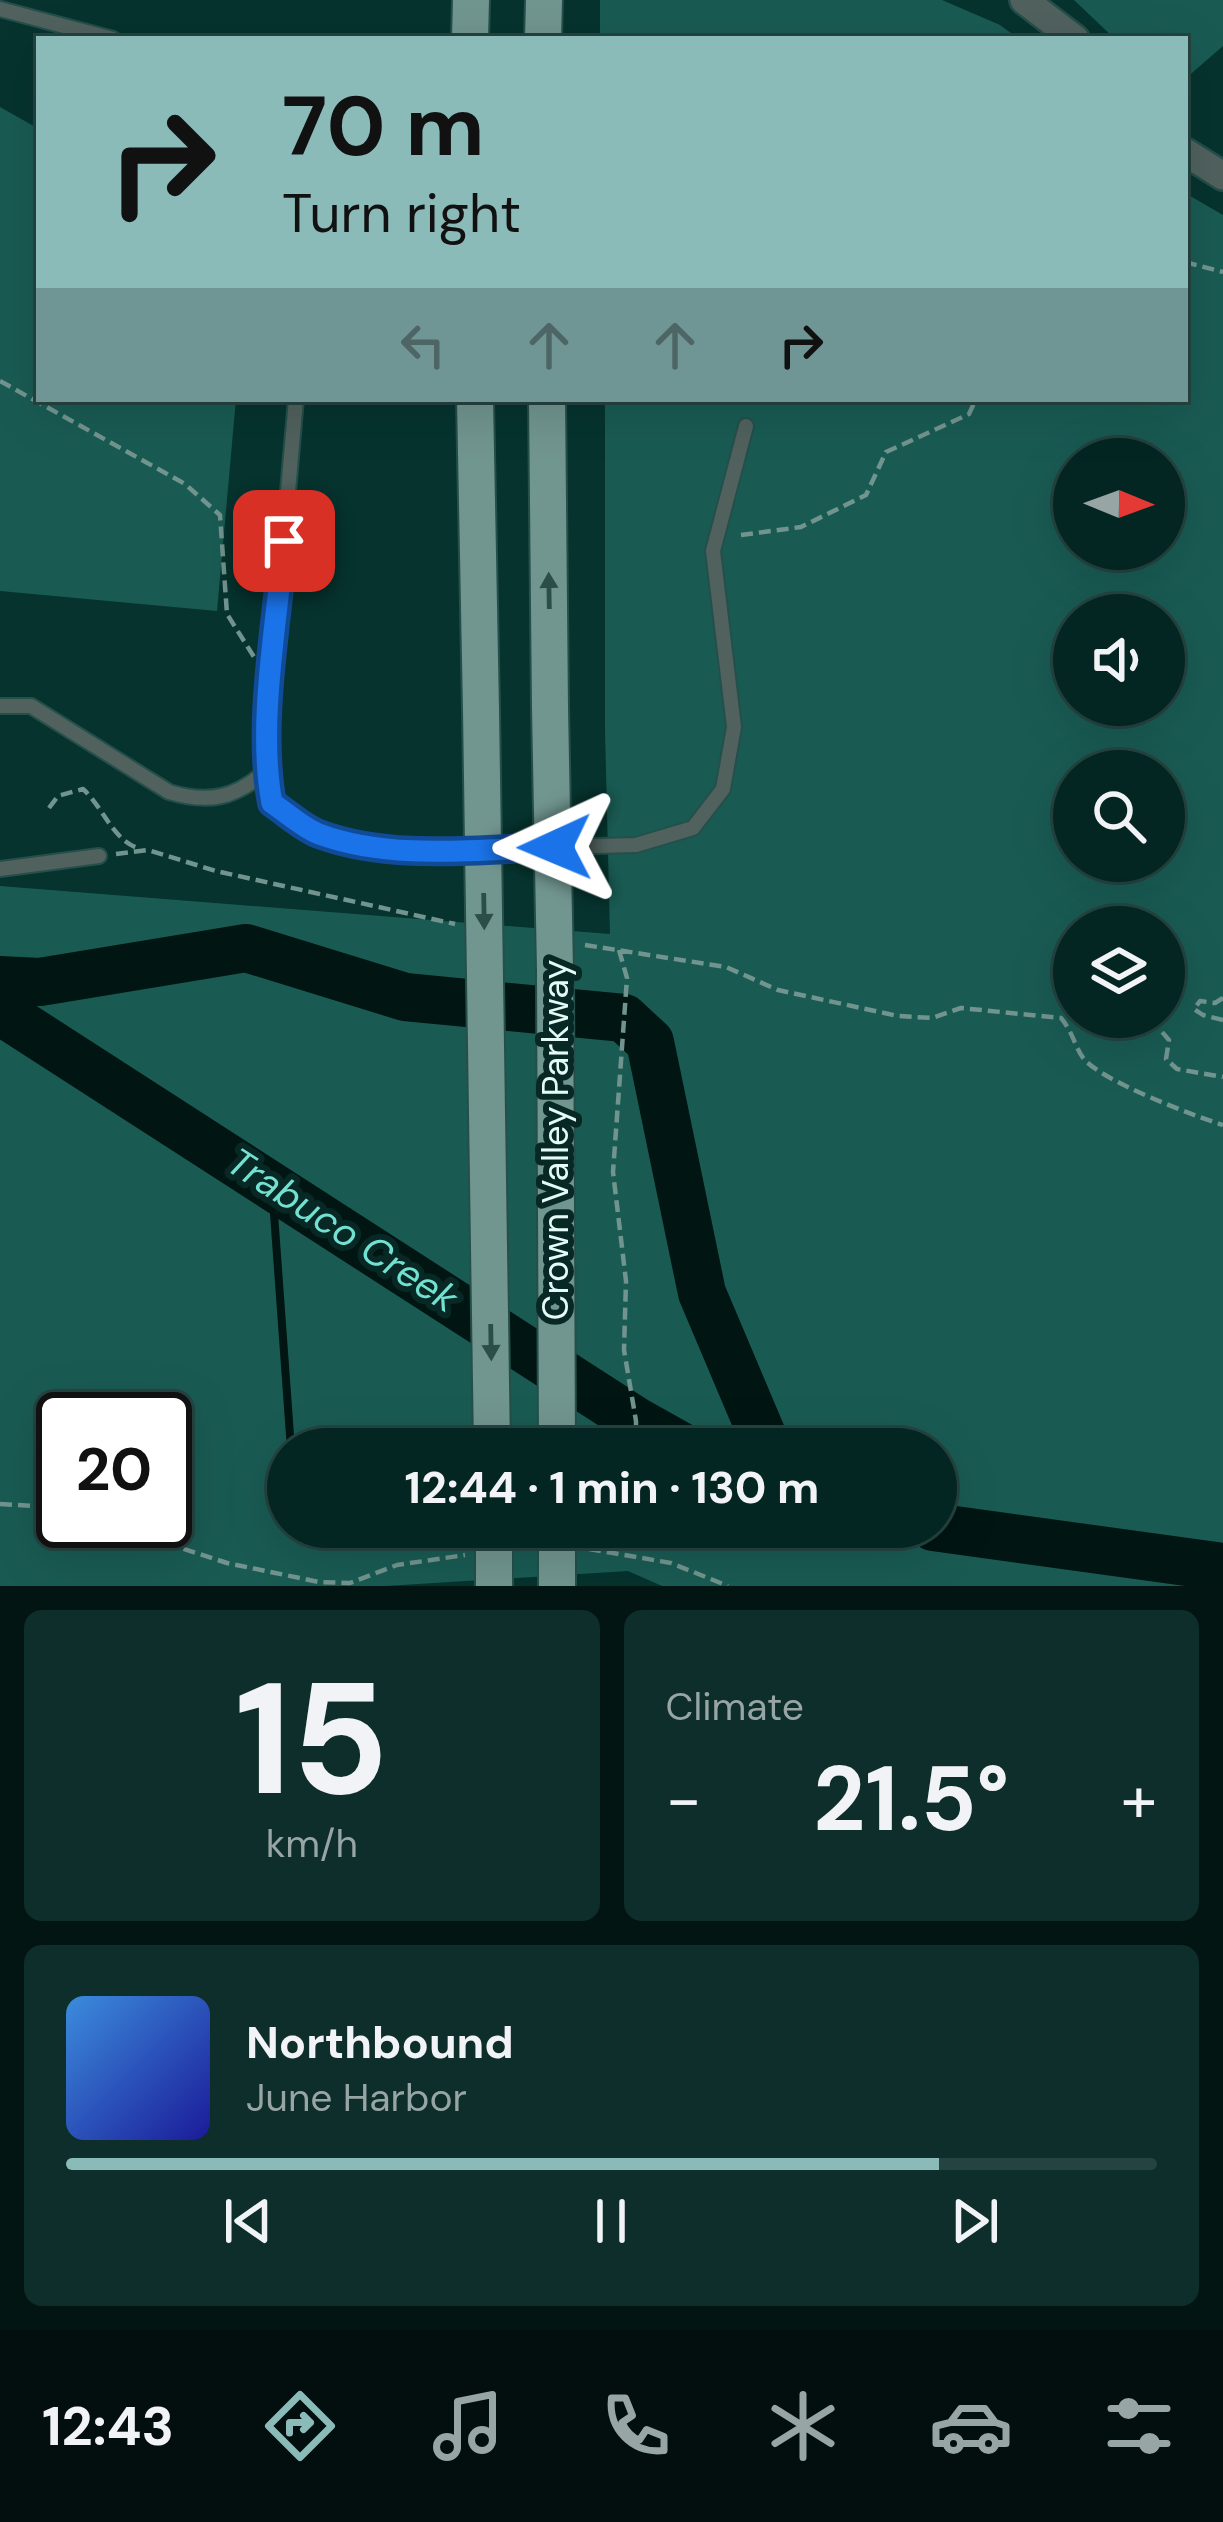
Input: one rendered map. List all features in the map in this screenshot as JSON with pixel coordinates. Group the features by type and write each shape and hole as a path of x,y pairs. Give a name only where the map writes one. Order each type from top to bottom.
{"main road":[{"path":"470,36 471,0"},
{"path":"543,36 544,0"},
{"name":"Crown Valley Parkway","path":"475,402 492,1428"},
{"name":"Crown Valley Parkway","path":"547,402 556,1428"},
{"path":"486,1548 494,1586"},
{"path":"557,1586 564,1548"}],"street":[{"path":"1024,0 1071,36"},
{"path":"1188,154 1223,176"}],"lane":[{"path":"0,9 102,36"},
{"path":"296,402 266,771 272,803 316,833 359,844 434,850 636,845 693,828 723,788 734,727 713,551 746,426"},
{"path":"0,706 31,706 169,792 195,800 246,789 266,771"},
{"path":"0,869 99,856"}],"path":[{"path":"1188,263 1223,272"},
{"path":"0,381 36,401"},
{"path":"38,402 185,484 220,515 227,614 272,683"},
{"path":"716,539 802,527 866,495 886,452 969,414 975,402"},
{"path":"49,808 58,796 83,789 132,847 216,871 464,925"},
{"path":"99,856 148,850"},
{"path":"574,943 726,967 778,990 898,1016 932,1018 961,1008 1053,1017"},
{"path":"619,950 627,978 614,1172 626,1281 624,1350 636,1428"},
{"path":"1223,998 1215,1003 1200,1001 1194,1009 1223,1019"},
{"path":"1076,1038 1084,1059 1126,1086 1223,1125"},
{"path":"1167,1038 1166,1059 1177,1069 1223,1077"},
{"path":"0,1504 36,1507"},
{"path":"181,1548 318,1584 350,1582 456,1548"},
{"path":"605,1548 697,1571 728,1586"},
{"path":"629,1548 629,1554"}],"green space":[{"path":"600,0 942,0 1015,36 600,36"},
{"path":"1074,0 1223,0 1223,46 1188,76 1188,36 1112,36"},
{"path":"0,107 36,127 36,402 236,402 217,611 0,591"},
{"path":"1188,195 1223,215 1223,1586 662,1586 628,1571 386,1586 0,1586 0,886 610,934 605,402 1188,402"}],"waterway":[{"name":"Trabuco Creek","path":"0,980 40,982 246,948 405,997 624,1018 650,1042 702,1293 759,1428"},
{"name":"Trabuco Creek","path":"0,1011 648,1428"},
{"path":"272,1186 289,1428"},
{"name":"Trabuco Creek","path":"957,1530 1223,1567"}],"route":[{"path":"284,541 268,724 266,771 272,803 316,833 359,844 434,850 555,847"}]}
